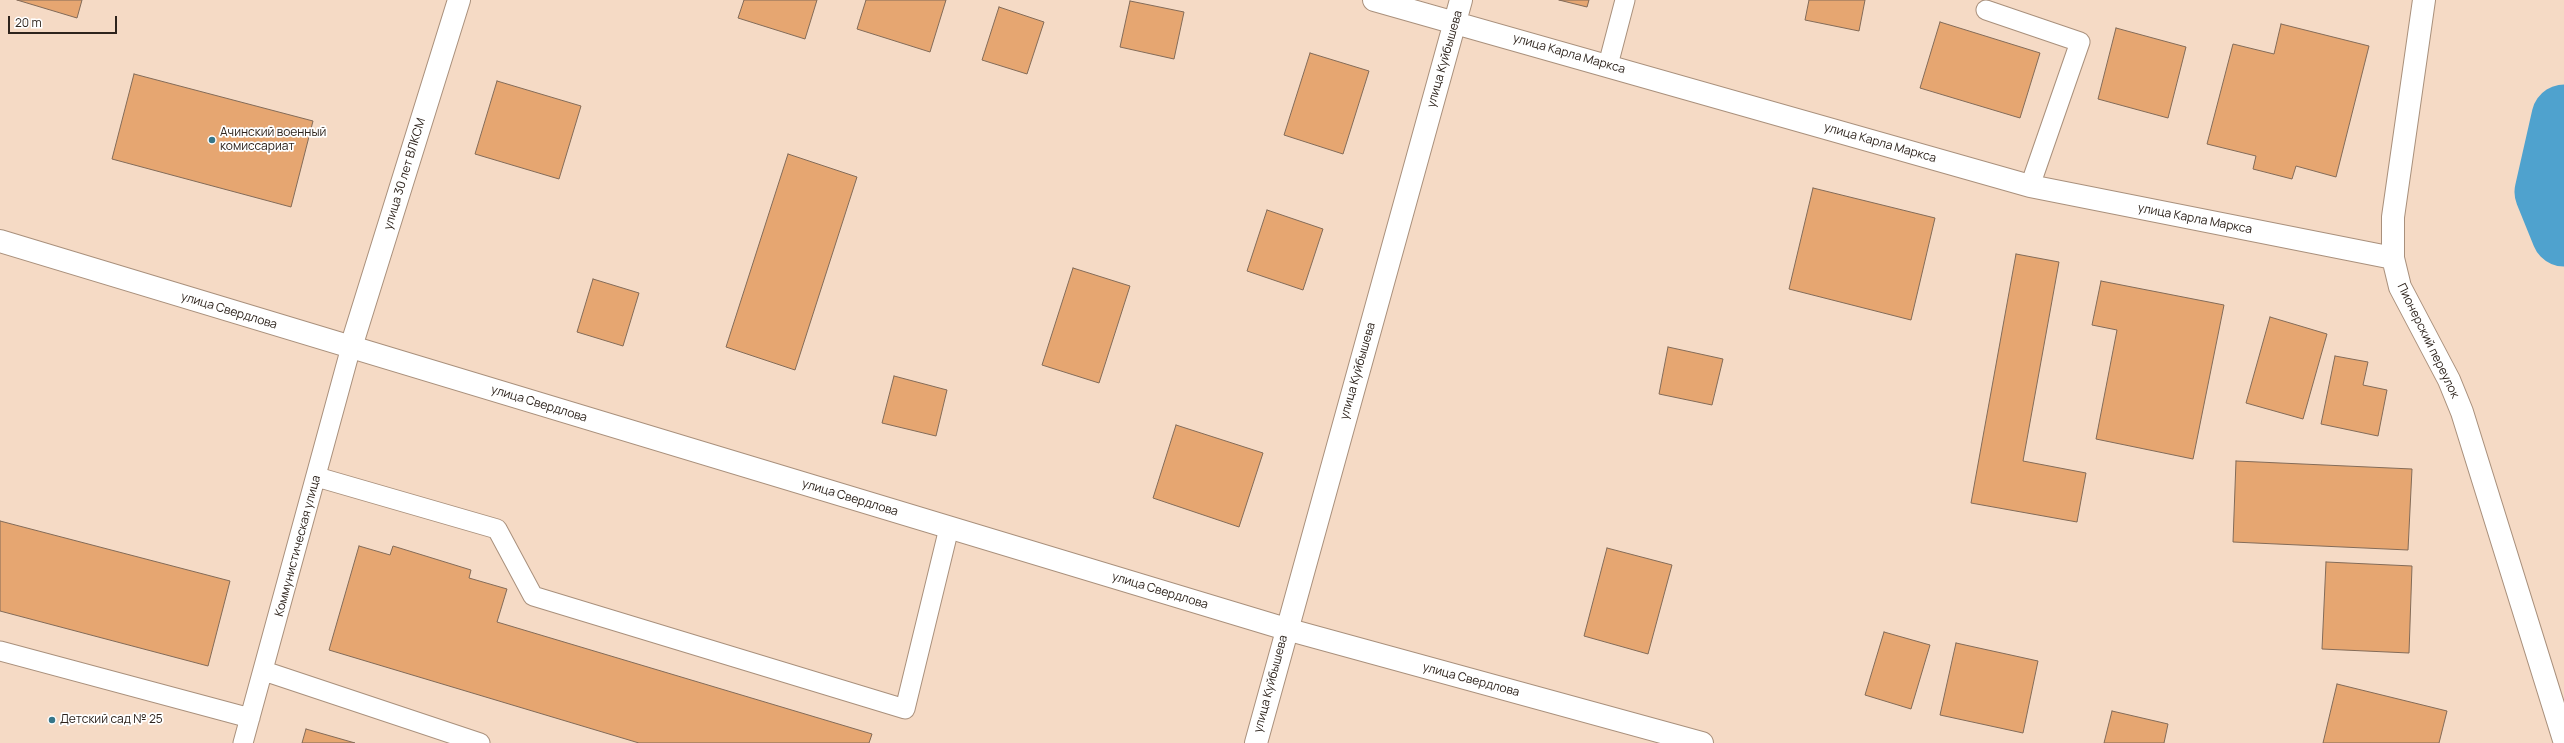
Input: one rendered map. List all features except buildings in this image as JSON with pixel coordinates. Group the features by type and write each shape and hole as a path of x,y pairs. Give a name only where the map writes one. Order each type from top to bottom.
{"street":[{"name":"улица 30 лет ВЛКСМ","path":"351,347 459,0"},
{"name":"улица Карла Маркса","path":"1374,0 1608,65 2030,186 2393,258"},
{"name":"улица Куйбышева","path":"1256,743 1286,629 1461,0"},
{"name":"Пионерский переулок","path":"2424,0 2394,217 2393,258 2400,287 2449,380 2462,412 2564,740"},
{"name":"улица Свердлова","path":"0,241 1286,629 1702,743"}],"lane":[{"path":"1608,65 1625,0"},
{"path":"1986,10 2080,42 2030,186"},
{"name":"Коммунистическая улица","path":"243,743 317,477 351,347"},
{"path":"317,477 497,529 533,596 905,709 949,528"},
{"path":"0,651 250,718"},
{"path":"264,671 438,736 480,743"}],"waterway":[{"path":"2564,117 2547,192 2564,234"}],"place":[{"name":"Ачинский военный комиссариат","path":"212,140"},
{"name":"Детский сад № 25","path":"52,720"}]}
